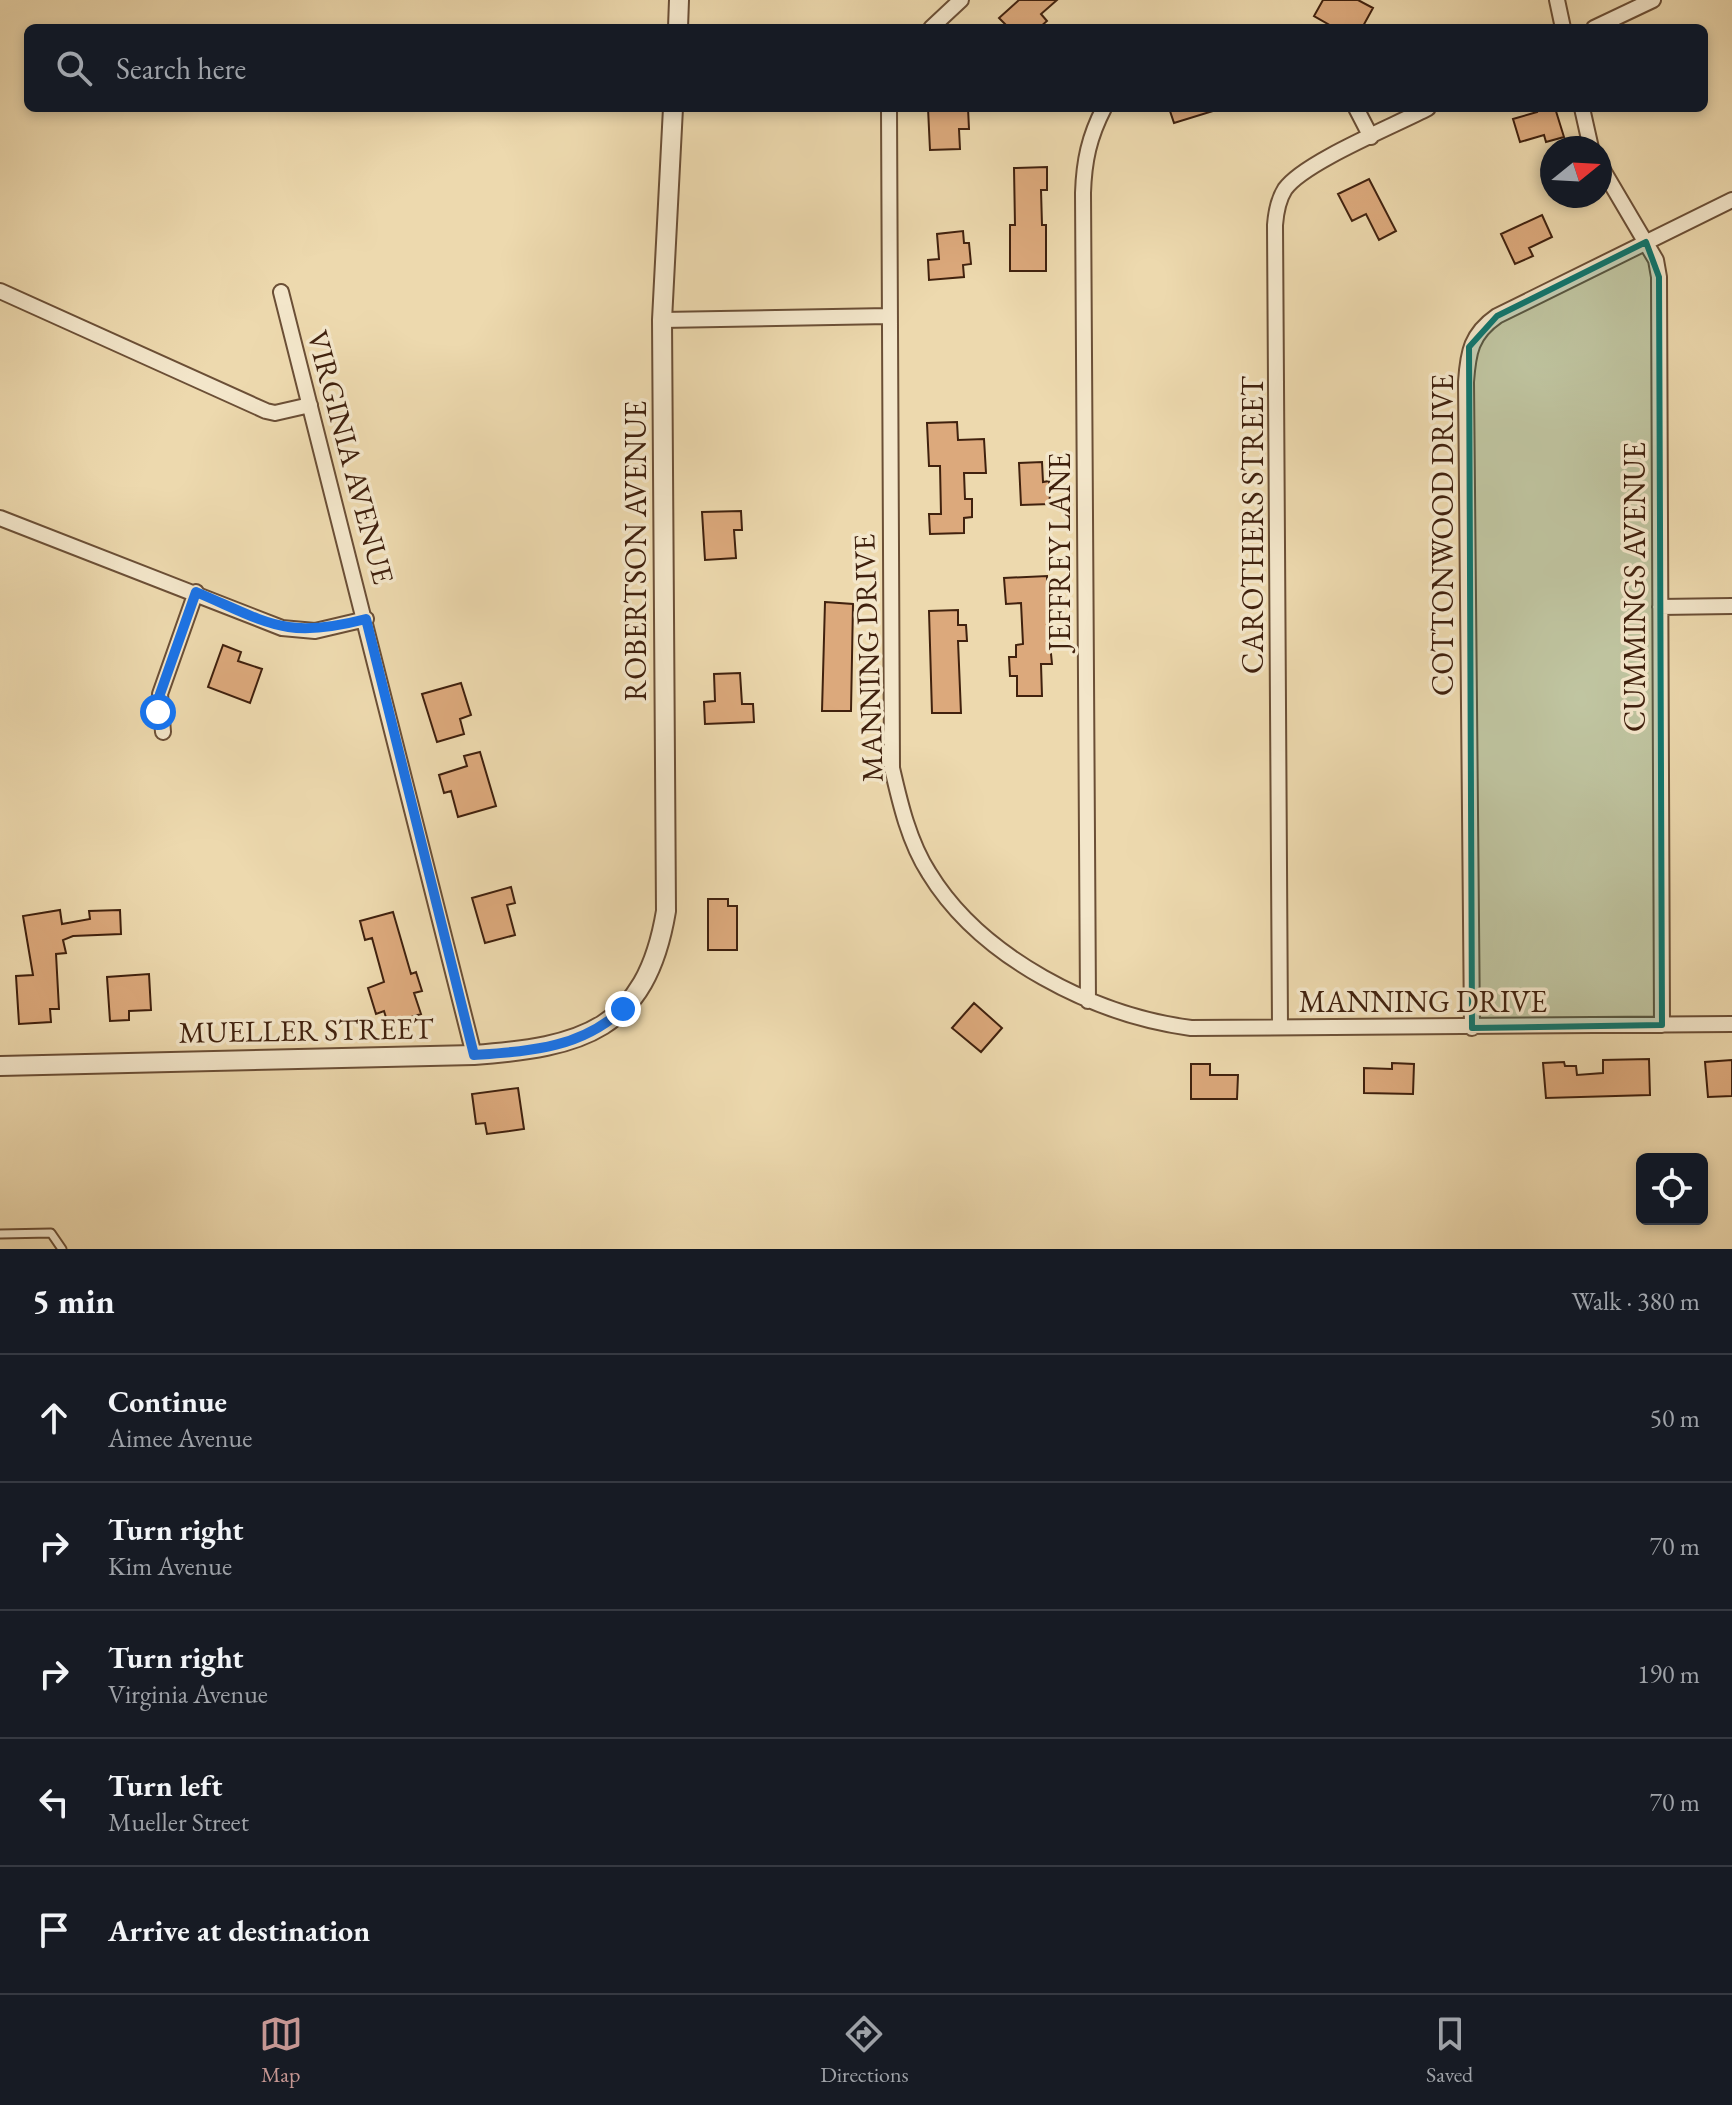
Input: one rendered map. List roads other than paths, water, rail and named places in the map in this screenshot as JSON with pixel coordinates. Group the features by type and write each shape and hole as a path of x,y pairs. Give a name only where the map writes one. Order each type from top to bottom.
{"street":[{"path":"678,24 679,0"},
{"path":"935,24 961,0"},
{"path":"1557,0 1562,24"},
{"path":"1602,24 1653,0"},
{"name":"ROBERTSON AVENUE","path":"640,989 654,963 666,911 662,320 673,112"},
{"name":"MANNING DRIVE","path":"889,112 892,768 899,799 928,872 960,914 1005,952 1088,1001 1152,1023 1191,1028 1732,1024"},
{"name":"JEFFREY LANE","path":"1088,1001 1083,193 1084,159 1091,133 1102,112"},
{"path":"1358,112 1371,137"},
{"name":"CAROTHERS STREET","path":"1280,1027 1275,225 1278,204 1293,180 1420,112"},
{"path":"1583,112 1588,136"},
{"name":"CUMMINGS AVENUE","path":"1612,185 1656,260 1659,277 1662,1025"},
{"name":"COTTONWOOD DRIVE","path":"1472,1028 1466,382 1469,347 1484,325 1497,316 1732,200"},
{"path":"0,291 266,411 275,413 310,405"},
{"name":"VIRGINIA AVENUE","path":"281,292 474,1055"},
{"path":"662,320 889,316"},
{"path":"0,518 296,631 315,631 366,619"},
{"path":"163,732 158,712 160,694 196,592"},
{"path":"1660,607 1732,606"},
{"name":"MUELLER STREET","path":"0,1066 474,1055 539,1050 570,1043 612,1020 640,989"}],"lane":[{"path":"0,1234 51,1233 62,1249"}]}
